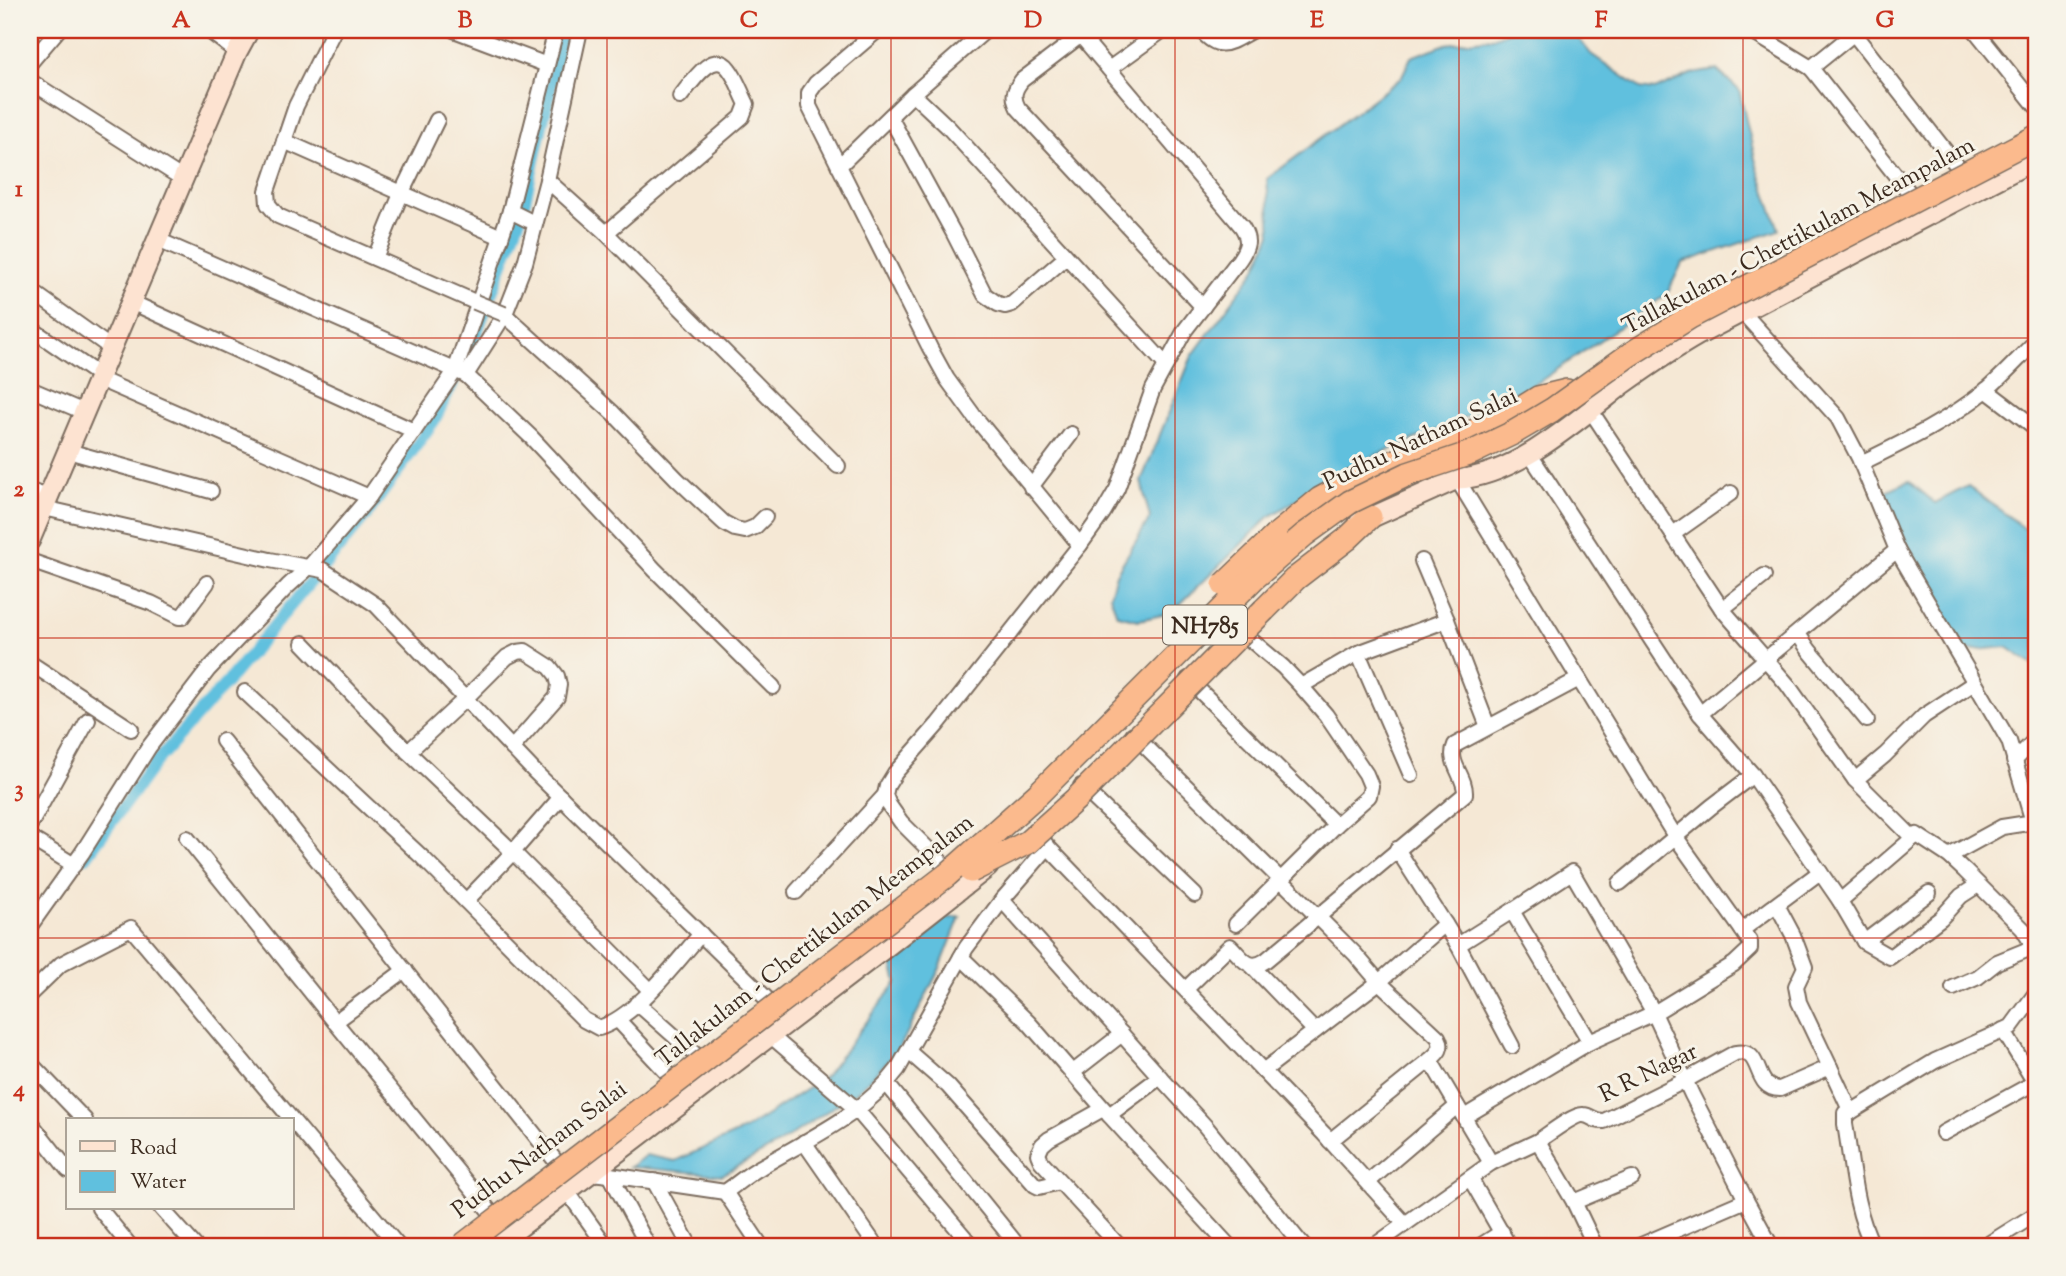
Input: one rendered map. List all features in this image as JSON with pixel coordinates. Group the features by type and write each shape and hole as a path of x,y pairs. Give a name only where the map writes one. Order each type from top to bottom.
{"highway":[{"name":"Tallakulam - Chettikulam Meampalam","path":"462,1246 947,875 1038,794 1253,579 1304,535 1350,502 1408,474 1471,453 1513,433 1552,410 1629,355 1689,317 2036,135"},
{"name":"Tallakulam - Chettikulam Meampalam","path":"484,1246 971,871 1085,768 1298,558 1363,508 1496,453 1533,434 1662,347 2036,156"},
{"path":"1141,690 1158,652 1275,536 1320,499 1418,451 1506,418 1538,398 1567,391"},
{"path":"971,871 1028,842 1076,799 1295,579 1347,540 1370,517"}],"main road":[{"path":"30,540 41,499 68,451 237,52 249,30"},
{"name":"Pudhu Natham Salai","path":"452,1246 946,867 1102,721 1249,570 1317,514 1355,491 1513,425 1614,357 1687,314 1912,196 2036,135"},
{"name":"Pudhu Natham Salai","path":"506,1243 566,1191 600,1174 771,1036 953,895 1032,829 1081,786 1290,577 1361,521 1461,479 1492,471 1529,453 1667,354 1698,335 2036,156"}],"street":[{"path":"30,63 58,30"},
{"path":"208,30 237,52"},
{"path":"334,30 296,106 267,191 268,204 278,216 505,314 613,413 724,523 745,531 755,527 765,517"},
{"path":"453,30 547,65"},
{"path":"460,373 500,237 518,215 556,30"},
{"path":"30,926 74,865 149,747 208,670 288,586 314,568 369,497 414,431 505,314 525,262 547,180 580,30"},
{"path":"878,30 816,83 809,93 808,106 947,379 1080,545"},
{"path":"839,166 913,94 986,30"},
{"path":"1109,69 1163,30"},
{"path":"1201,30 1217,44 1226,44 1253,30"},
{"path":"1749,30 1811,68 1912,196"},
{"path":"1975,30 2036,106"},
{"path":"1811,68 1855,31 1961,171"},
{"path":"796,892 885,795 895,773 938,724 1080,545 1117,489 1153,388 1185,330 1203,307 1246,249 1246,234 1079,32 1022,80 1016,87 1014,100 1018,108 1203,307"},
{"path":"606,233 742,117 747,104 729,69 723,64 713,62 706,66 680,97"},
{"path":"30,81 183,179"},
{"path":"913,94 948,127 1166,365"},
{"path":"890,117 985,295 998,304 1012,304 1066,257"},
{"path":"375,258 401,194 437,120"},
{"path":"284,141 500,237"},
{"path":"547,180 606,233 838,466"},
{"path":"158,240 460,373 531,437 655,570 773,688"},
{"path":"30,290 111,348"},
{"path":"1726,294 1838,418 1861,463 1897,550 2009,741 2035,827 2002,827 1949,856"},
{"path":"131,302 414,431"},
{"path":"30,328 99,377 369,497"},
{"path":"1861,463 1942,421 1986,390 2036,341"},
{"path":"30,389 84,412"},
{"path":"1986,390 2036,428"},
{"path":"1591,411 1722,610 1787,684 1854,780 1913,838"},
{"path":"1031,487 1070,434"},
{"path":"68,451 211,491"},
{"path":"1529,453 1700,714 1753,775 1840,901 1864,942 1890,957 1941,918 1961,896 1978,885"},
{"path":"1367,1182 1461,1112 1590,1042 1654,1013 1734,964 1750,948 1750,942 1742,930 1675,836 1461,479"},
{"path":"1673,534 1731,493"},
{"path":"41,499 133,527 314,568 376,605 512,748 770,1002"},
{"path":"1700,714 1897,550"},
{"path":"30,561 151,603 179,618 207,583"},
{"path":"1422,561 1488,727"},
{"path":"1722,610 1763,576"},
{"path":"1301,685 1358,653 1447,620"},
{"path":"1236,924 1369,796 1371,786 1366,774 1301,685 1238,629"},
{"path":"1798,634 1867,720"},
{"path":"303,643 408,752 513,852 650,990"},
{"path":"408,752 507,657 525,651 550,667 557,676 559,685 557,697 512,748"},
{"path":"1358,653 1411,775"},
{"path":"30,663 131,729"},
{"path":"1188,679 1336,825"},
{"path":"1252,966 1265,961 1465,794 1465,784 1451,753 1455,745 1579,679"},
{"path":"1854,780 1885,755 1924,716 1974,683"},
{"path":"245,692 466,901 584,1020 599,1028 618,1020 637,1003 701,934"},
{"path":"30,825 88,720"},
{"path":"1133,734 1441,1042 1441,1048 1430,1060 1330,1141"},
{"path":"2014,761 2036,739"},
{"path":"223,741 558,1164"},
{"path":"1620,883 1753,775"},
{"path":"1081,786 1195,895"},
{"path":"885,795 901,822 946,867"},
{"path":"466,901 561,797"},
{"path":"1032,829 1330,1141 1405,1224"},
{"path":"1840,901 1917,835 1949,856 2024,929 2036,945 1997,962 1978,977 1953,988"},
{"path":"30,838 74,865"},
{"path":"187,838 492,1214"},
{"path":"600,1174 725,1192 758,1168 856,1109 887,1084 909,1052 977,931 1048,847"},
{"path":"1397,849 1458,945 1512,1046"},
{"path":"1458,945 1572,872 1654,1013 1771,1246"},
{"path":"1742,930 1820,872"},
{"path":"1864,942 1929,893"},
{"path":"1002,900 1206,1128 1303,1246"},
{"path":"1777,905 1793,935 1805,967 1796,986 1800,1002 1851,1112"},
{"path":"1512,911 1590,1042"},
{"path":"1263,1071 1379,982 1445,924"},
{"path":"30,994 61,964 131,928 291,1118"},
{"path":"1185,989 1230,946 1315,1031"},
{"path":"961,957 1029,1023 1229,1246"},
{"path":"335,1022 405,970"},
{"path":"1873,1246 1858,1201 1845,1113 1851,1112 1935,1061 2011,1027 2036,993"},
{"path":"637,1003 698,1057"},
{"path":"618,1020 671,1078"},
{"path":"1942,1133 2035,1082 2003,1031"},
{"path":"1072,1073 1122,1034"},
{"path":"771,1036 856,1109 972,1246"},
{"path":"909,1052 948,1086 1035,1185 1039,1188 1060,1182"},
{"name":"R R Nagar","path":"1374,1246 1491,1163 1538,1141 1578,1115 1604,1121 1735,1053 1749,1054 1764,1083 1773,1089 1780,1089 1830,1067"},
{"path":"1430,1060 1491,1163"},
{"path":"30,1063 83,1118"},
{"path":"1119,1246 1041,1161 1038,1154 1042,1144 1106,1112 1160,1077"},
{"path":"887,1084 1018,1246"},
{"path":"30,1122 66,1167"},
{"path":"294,1122 398,1246"},
{"path":"1538,1141 1574,1202 1595,1246"},
{"path":"804,1142 876,1246"},
{"path":"600,1174 648,1246"},
{"path":"1471,1178 1509,1246"},
{"path":"1574,1202 1632,1178"},
{"path":"654,1181 690,1246"},
{"path":"566,1191 606,1246"},
{"path":"725,1192 761,1246"},
{"path":"1639,1246 1746,1200"},
{"path":"101,1210 130,1246"},
{"path":"163,1210 191,1245"},
{"path":"1985,1246 2036,1214"},
{"path":"1480,1246 1502,1232"}],"water":[{"path":"1513,30 1572,30 1591,54 1640,88 1655,90 1691,74 1717,70 1739,90 1756,163 1779,230 1682,263 1667,294 1539,382 1444,427 1357,463 1269,517 1171,613 1139,620 1117,615 1110,595 1116,574 1150,518 1141,481 1192,356 1255,270 1271,234 1267,179 1401,78 1411,57 1446,44 1492,38"},
{"path":"1909,481 1935,503 1968,486 2036,537 2036,667 2007,647 1966,651 1907,553 1881,493"},
{"path":"960,917 940,968 898,1051 859,1090 778,1144 722,1175 630,1167 646,1155 675,1161 744,1130 819,1081 897,982 892,964 945,918"}],"waterway":[{"path":"465,357 522,213 564,30"},
{"path":"86,857 155,763 227,682 365,517 434,421 453,383"}]}
